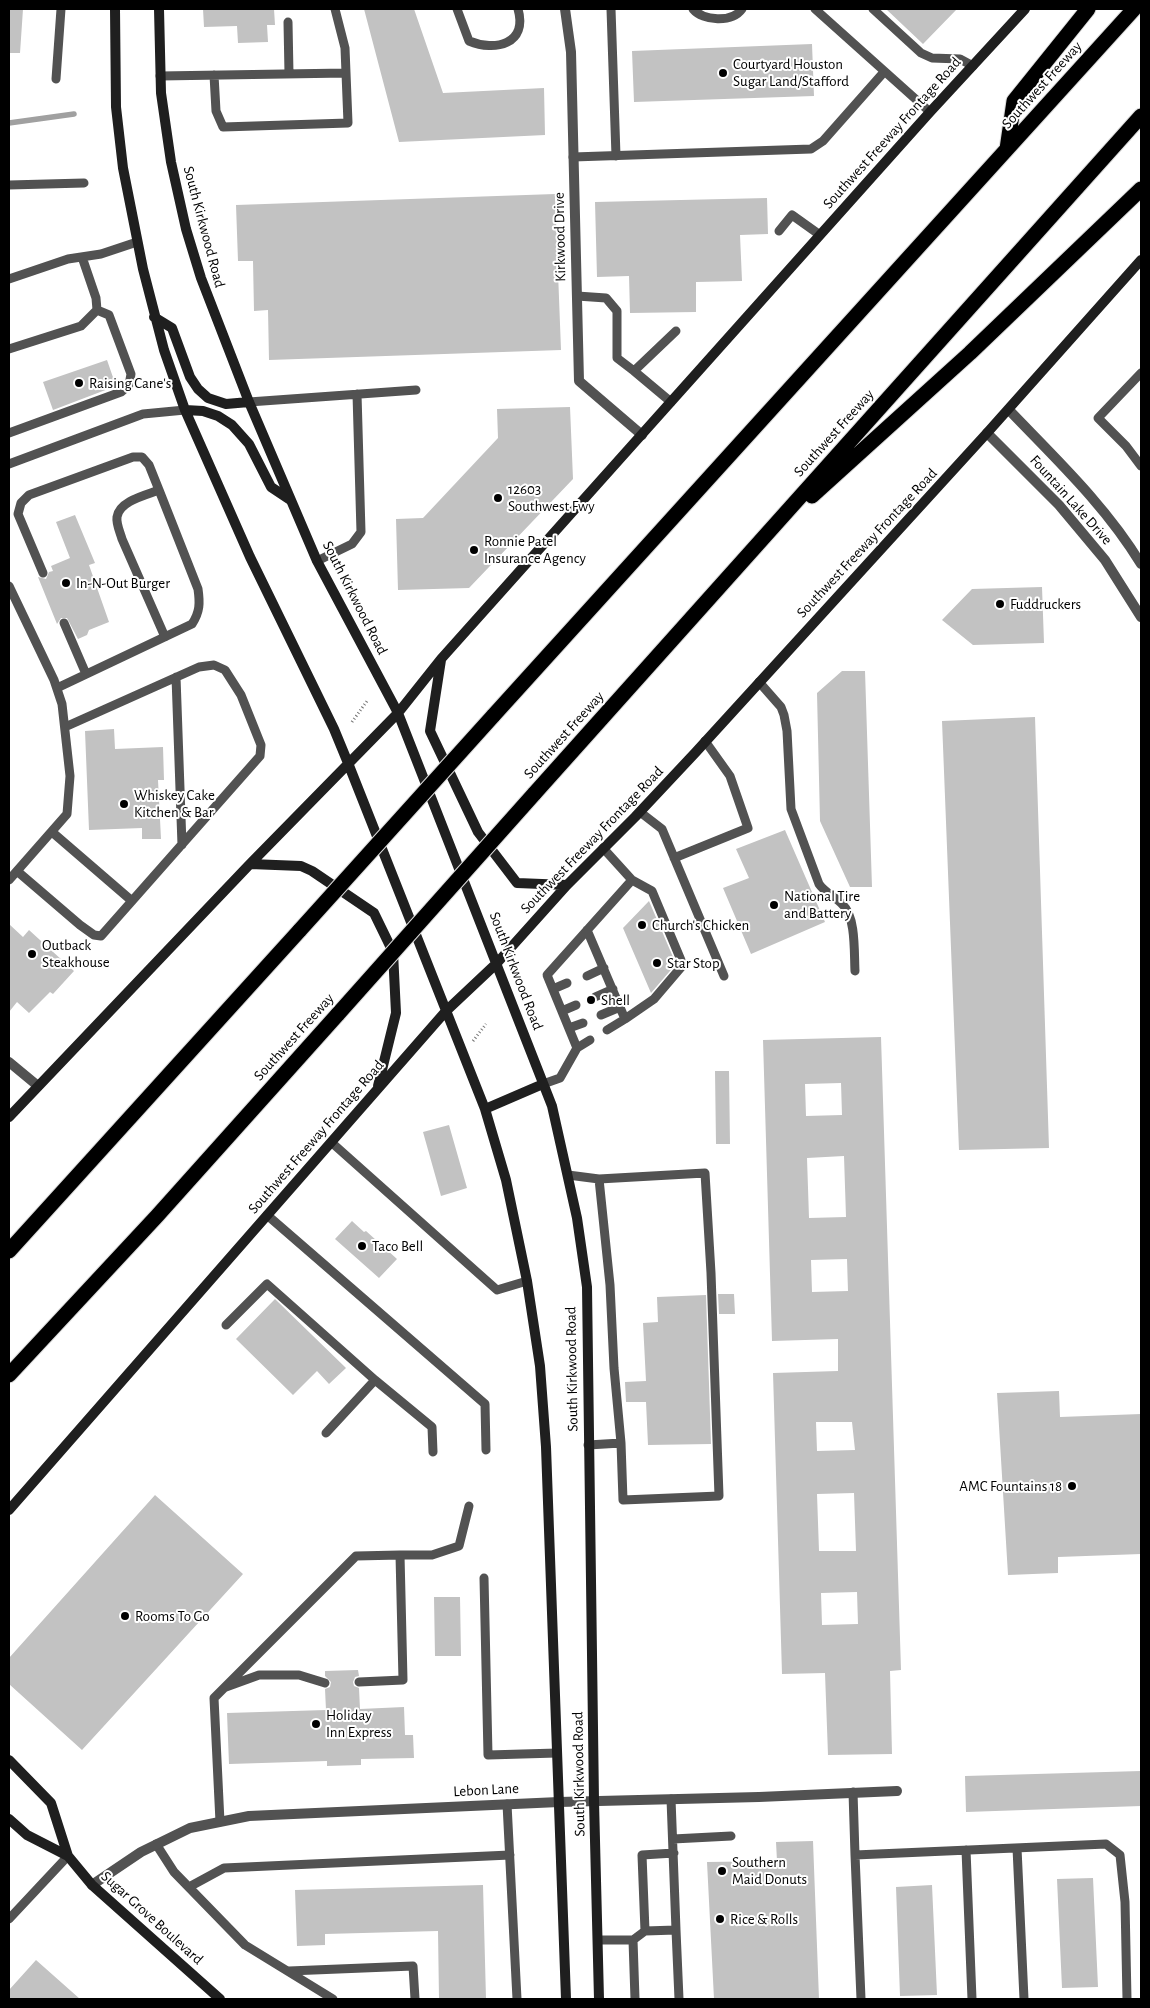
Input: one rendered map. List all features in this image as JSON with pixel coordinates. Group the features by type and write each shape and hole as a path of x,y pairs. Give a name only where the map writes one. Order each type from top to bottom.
{"highway":[{"path":"1007,149 1014,101 1088,9"},
{"name":"Southwest Freeway","path":"9,1252 1134,9"},
{"name":"Southwest Freeway","path":"9,1375 157,1216 1141,116"},
{"path":"752,551 970,353 1141,189"}],"main road":[{"name":"South Kirkwood Road","path":"115,9 116,106 123,168 154,316 184,410 250,557 334,730 348,763 485,1109 506,1180 527,1281 540,1366 546,1447 566,1999"},
{"name":"South Kirkwood Road","path":"159,9 161,94 170,162 200,278 249,402 317,561 398,713 552,1106 578,1218 586,1286 594,1801 600,1999"},
{"name":"Southwest Freeway Frontage Road","path":"9,1117 250,864 398,713 442,659 930,112 1025,9"},
{"name":"Southwest Freeway Frontage Road","path":"9,1510 446,1011 497,963 567,885 640,812 1009,410 1141,260"},
{"path":"154,316 172,328 190,377 198,389 208,398 226,404 249,402"},
{"path":"184,410 203,411 218,416 232,425 250,444 271,487 290,499"},
{"path":"442,659 430,731 478,832 517,883 567,885"},
{"path":"250,864 301,866 312,871 374,912 393,952 396,1013 377,1089"},
{"path":"485,1109 543,1084"},
{"name":"Sugar Grove Boulevard","path":"9,1760 51,1803 68,1856 92,1885 220,1999"},
{"name":"Sugar Grove Boulevard","path":"9,1819 27,1835 68,1856"}],"street":[{"name":"Kirkwood Drive","path":"565,9 571,52 579,381 642,435"},
{"name":"Fountain Lake Drive","path":"1009,410 1081,486 1128,543 1141,564"},
{"name":"Fountain Lake Drive","path":"987,433 1060,506 1105,560 1141,617"},
{"path":"9,1062 38,1086"},
{"name":"Lebon Lane","path":"92,1885 141,1852 190,1828 248,1816 508,1804 897,1790"}],"lane":[{"path":"56,79 61,9"},
{"path":"214,75 216,111 223,126 348,123 345,48 335,9"},
{"path":"457,9 469,40 479,45 510,42 515,38 519,31 521,19 518,9"},
{"path":"611,9 616,156"},
{"path":"694,9 704,17 729,18 738,14 742,9"},
{"path":"815,9 930,112"},
{"path":"873,9 921,53 932,58 960,59 973,66"},
{"path":"288,22 289,74"},
{"path":"573,158 811,148 822,141 884,72"},
{"path":"160,76 346,73"},
{"path":"9,185 84,183"},
{"path":"779,231 792,215 820,235"},
{"path":"9,279 68,259 101,254 137,242"},
{"path":"9,349 81,326 97,310 96,298 82,257"},
{"path":"577,296 606,298 617,311 617,358 671,402"},
{"path":"9,433 122,392 129,385 131,374 109,315 97,310"},
{"path":"634,371 676,331"},
{"path":"1141,373 1098,418 1126,446 1141,466"},
{"path":"1134,381 1141,388"},
{"path":"249,402 416,390"},
{"path":"317,561 352,544 361,532 357,394"},
{"path":"9,464 143,414 184,410"},
{"path":"43,573 18,514 21,503 29,495 133,457 142,457 149,465 198,589 200,601 198,614 192,624 57,688"},
{"path":"159,490 122,507 117,516 122,540 166,637"},
{"path":"9,586 57,688 65,727 70,776 67,814 9,880"},
{"path":"64,623 86,674"},
{"path":"17,871 80,926 94,935 101,936 260,756 261,745 241,695 225,670 214,665 199,667 65,727"},
{"path":"176,678 182,845"},
{"path":"759,682 781,707 784,715 787,731 790,810 804,849 822,889 845,906 849,913 855,971"},
{"path":"674,858 748,828 730,776 705,741"},
{"path":"640,812 662,829 724,976"},
{"path":"52,832 132,901"},
{"path":"603,848 632,880 652,891 683,965 654,999 607,1030"},
{"path":"577,1048 547,975 632,880"},
{"path":"587,930 625,1019"},
{"path":"587,976 604,968"},
{"path":"553,989 567,983"},
{"path":"595,997 613,990"},
{"path":"562,1011 576,1005"},
{"path":"601,1015 620,1007"},
{"path":"569,1028 583,1023"},
{"path":"543,1084 560,1078 577,1048 590,1040"},
{"path":"331,1142 497,1290 527,1281"},
{"path":"568,1175 599,1179 705,1173 711,1273 719,1496 623,1500 610,1285 599,1179"},
{"path":"267,1215 485,1404 486,1450"},
{"path":"226,1325 267,1284 375,1380 432,1427 433,1452"},
{"path":"326,1433 375,1380"},
{"path":"588,1445 621,1443"},
{"path":"220,1822 214,1698 356,1556 432,1555 458,1546 469,1506"},
{"path":"359,1682 403,1680 400,1555"},
{"path":"484,1578 488,1755 557,1753"},
{"path":"224,1687 259,1675 299,1675 325,1683"},
{"path":"853,1792 861,1999"},
{"path":"671,1799 679,1999"},
{"path":"508,1804 517,1999"},
{"path":"673,1839 731,1836"},
{"path":"156,1844 174,1872 245,1945 333,1999"},
{"path":"855,1855 1106,1844 1120,1856 1125,1902 1127,1999"},
{"path":"1017,1848 1024,1999"},
{"path":"966,1850 972,1999"},
{"path":"645,1930 642,1855 674,1853"},
{"path":"189,1887 224,1868 510,1855"},
{"path":"9,1920 68,1856"},
{"path":"598,1940 633,1940 645,1930 676,1930"},
{"path":"633,1940 635,1999"},
{"path":"289,1971 413,1966 415,1999"}],"path":[{"path":"352,722 367,701"},
{"path":"471,1044 486,1024"}],"building":[{"path":"9,9 23,9 20,53 9,53"},
{"path":"203,9 274,9 275,25 267,25 268,42 238,43 237,26 204,27"},
{"path":"364,9 414,9 443,93 544,88 545,135 399,142"},
{"path":"886,9 957,9 923,44"},
{"name":"Courtyard Houston Sugar Land/Stafford","path":"812,44 814,96 634,102 632,51"},
{"path":"555,194 561,350 269,360 268,310 254,311 253,261 238,261 236,205"},
{"path":"767,198 768,234 740,235 742,281 696,282 696,312 630,313 629,276 597,277 595,202"},
{"name":"Raising Cane's","path":"107,360 116,386 53,410 43,382"},
{"name":"12603 Southwest Fwy","path":"570,407 573,479 469,588 398,590 396,519 423,518 498,438 497,409"},
{"name":"In-N-Out Burger","path":"75,515 95,563 89,565 109,622 89,630 87,635 78,639 67,618 61,618 57,624 38,577 46,579 49,572 53,571 51,566 70,558 56,522"},
{"name":"Fuddruckers","path":"1042,587 1044,643 973,645 942,620 972,589"},
{"path":"842,671 865,671 872,887 850,887 820,821 817,693"},
{"path":"1035,717 1049,1148 959,1150 942,721"},
{"name":"Whiskey Cake Kitchen & Bar","path":"114,729 115,749 163,747 164,780 158,780 161,839 142,839 142,828 89,830 85,731"},
{"name":"National Tire and Battery","path":"785,830 825,922 751,954 723,888 749,878 736,849"},
{"path":"649,901 676,964 651,993 623,928"},
{"name":"Outback Steakhouse","path":"9,924 23,937 29,930 74,971 53,994 50,992 29,1013 17,1002 9,1012"},
{"path":"881,1037 901,1670 890,1671 892,1754 828,1755 825,1673 782,1674 773,1373 838,1371 838,1339 772,1341 763,1040","holes":["841,1083 842,1115 806,1116 805,1084","844,1156 846,1217 809,1218 807,1158","847,1259 848,1291 812,1292 811,1260","816,1422 852,1422 855,1450 817,1451","854,1493 856,1551 819,1551 817,1494","857,1592 858,1624 822,1625 821,1593"]},
{"path":"715,1071 729,1071 730,1144 716,1144"},
{"path":"449,1125 467,1188 441,1196 423,1132"},
{"name":"Taco Bell","path":"352,1221 397,1259 379,1278 335,1239"},
{"path":"718,1294 734,1294 735,1314 719,1314"},
{"path":"706,1295 711,1444 648,1445 646,1402 626,1402 625,1382 646,1381 643,1323 658,1322 657,1297"},
{"path":"275,1299 346,1368 329,1384 317,1371 293,1395 236,1339"},
{"name":"AMC Fountains 18","path":"1059,1391 1060,1417 1141,1414 1141,1554 1058,1557 1058,1573 1008,1575 997,1393"},
{"name":"Rooms To Go","path":"155,1495 243,1574 82,1750 9,1684 9,1658"},
{"path":"434,1597 460,1597 461,1656 435,1656"},
{"name":"Holiday Inn Express","path":"358,1670 359,1676 355,1677 353,1682 354,1686 359,1688 360,1709 404,1707 405,1735 413,1735 414,1758 361,1759 361,1765 327,1766 327,1761 229,1764 227,1713 326,1710 325,1689 330,1687 331,1682 325,1676 325,1671"},
{"path":"1141,1771 1141,1806 966,1812 965,1776"},
{"path":"813,1841 819,1999 714,1999 707,1862 777,1861 776,1842"},
{"path":"1093,1878 1098,1987 1062,1988 1057,1879"},
{"path":"483,1885 486,1999 439,1999 438,1931 325,1934 325,1945 297,1946 295,1890"},
{"path":"932,1885 937,1995 900,1996 896,1887"},
{"path":"36,1960 80,1999 9,1999 9,1990"}],"waterway":[{"path":"9,123 74,114"}],"place":[{"name":"Courtyard Houston Sugar Land/Stafford","path":"723,73"},
{"name":"Raising Cane's","path":"79,383"},
{"name":"12603 Southwest Fwy","path":"498,498"},
{"name":"Ronnie Patel Insurance Agency","path":"474,550"},
{"name":"In-N-Out Burger","path":"66,583"},
{"name":"Fuddruckers","path":"1000,604"},
{"name":"Whiskey Cake Kitchen & Bar","path":"124,804"},
{"name":"National Tire and Battery","path":"774,905"},
{"name":"Church's Chicken","path":"642,925"},
{"name":"Outback Steakhouse","path":"32,954"},
{"name":"Star Stop","path":"657,963"},
{"name":"Shell","path":"591,1000"},
{"name":"Taco Bell","path":"362,1246"},
{"name":"AMC Fountains 18","path":"1072,1486"},
{"name":"Rooms To Go","path":"125,1616"},
{"name":"Holiday Inn Express","path":"316,1724"},
{"name":"Southern Maid Donuts","path":"722,1871"},
{"name":"Rice & Rolls","path":"720,1919"}]}
